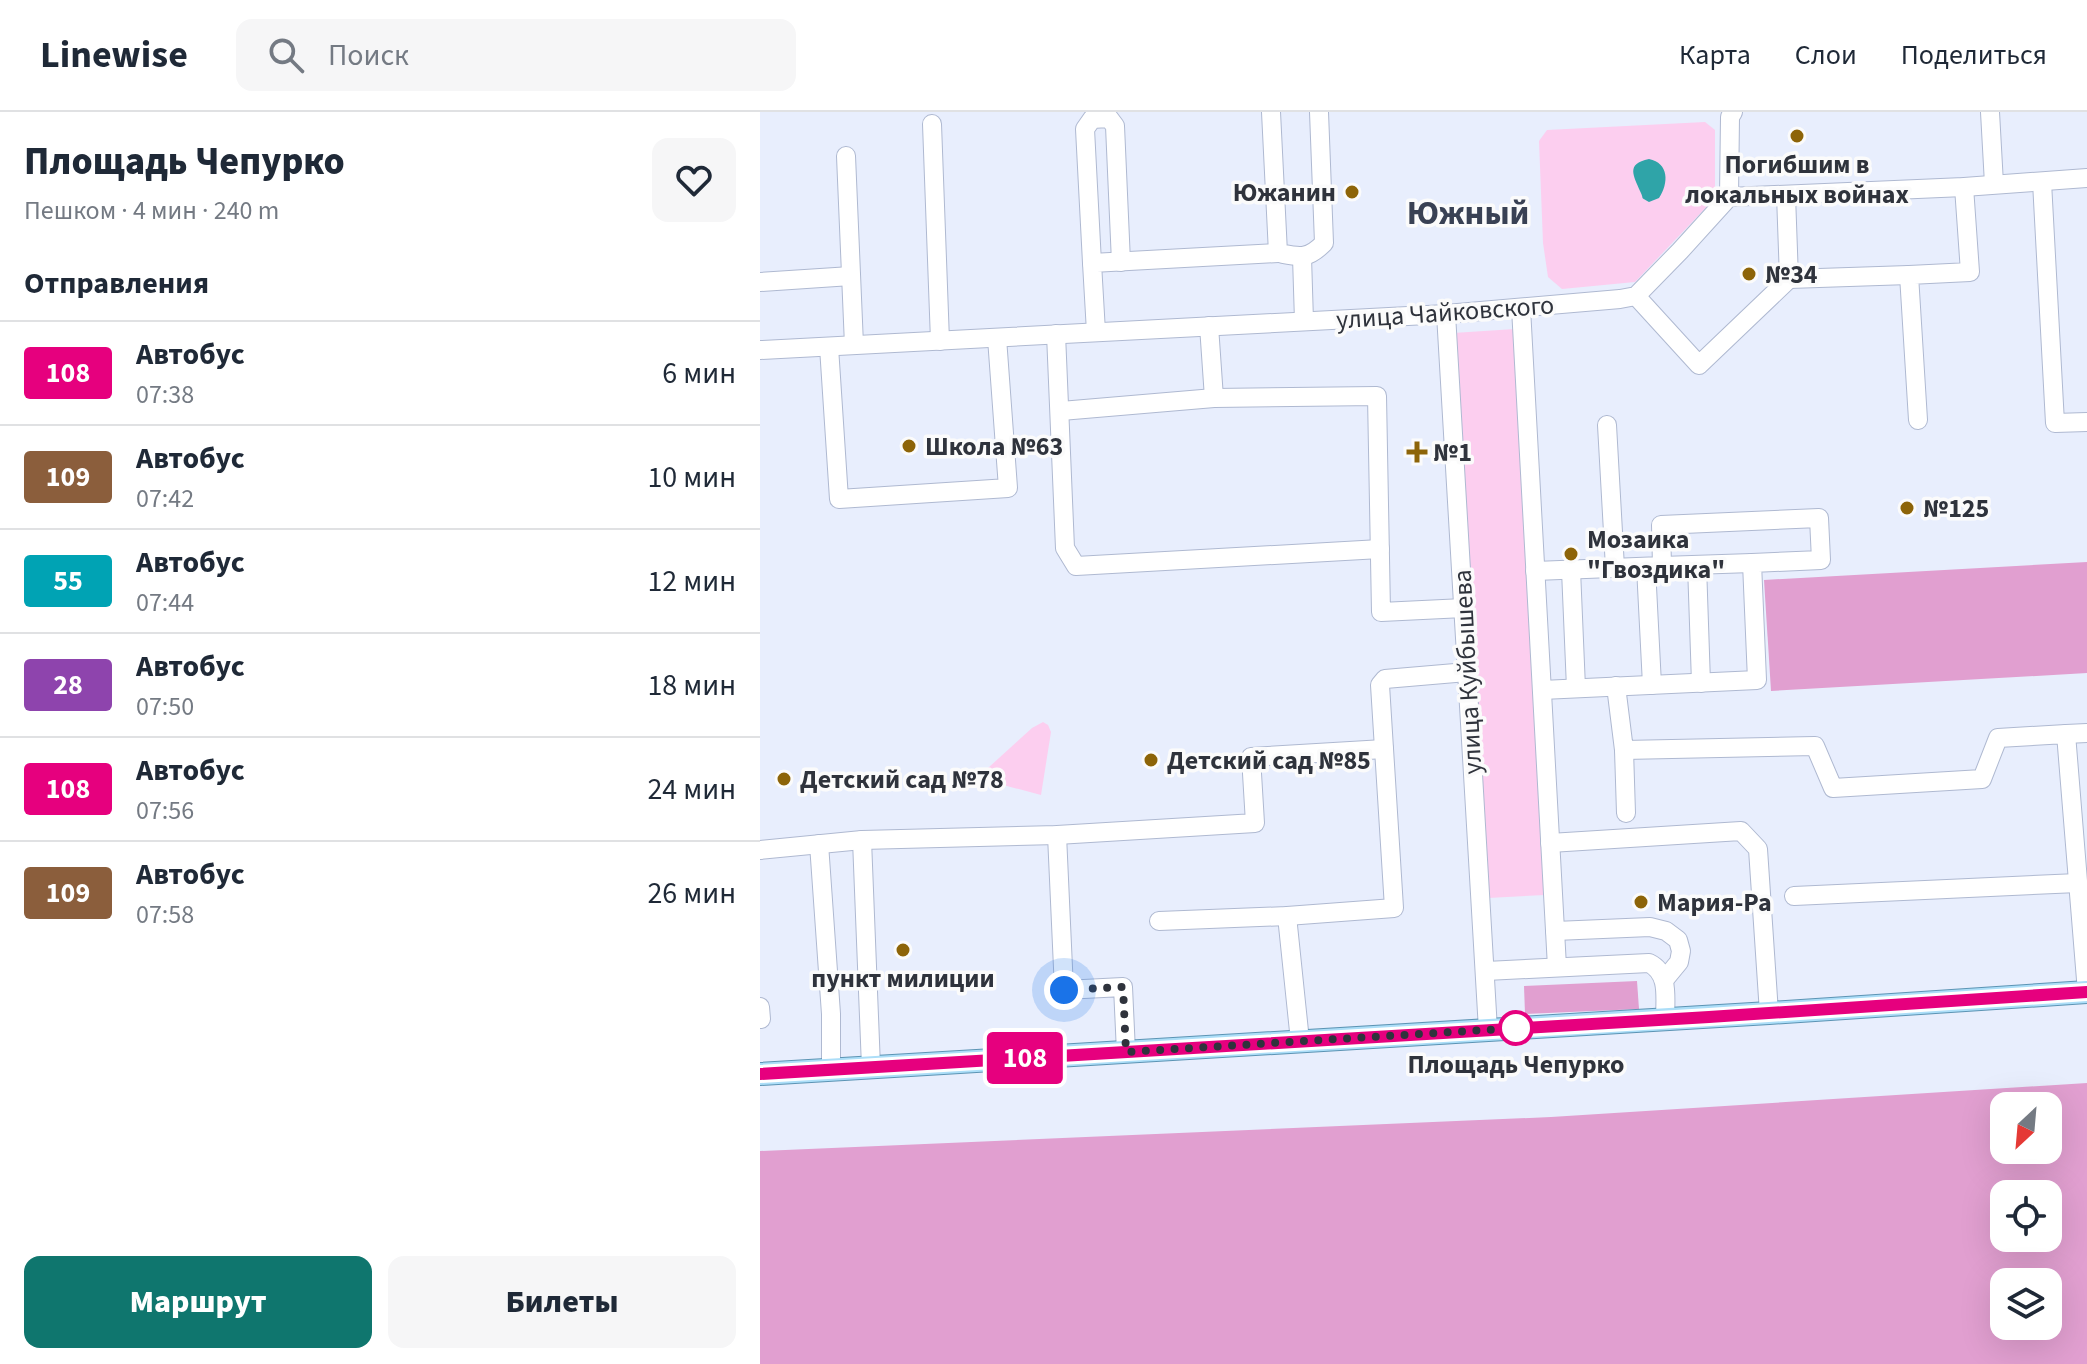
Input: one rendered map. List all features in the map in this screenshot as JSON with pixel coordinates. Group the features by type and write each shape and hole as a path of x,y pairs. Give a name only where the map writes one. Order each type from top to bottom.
{"main road":[{"path":"760,1074 2087,992"}],"street":[{"path":"1271,112 1278,253"},
{"path":"1092,263 1278,253 1302,257 1315,252 1324,243 1319,112"},
{"path":"1733,112 1730,117 1729,197 1636,296 1699,365 1789,279 1970,272 1964,187"},
{"path":"1990,112 1994,184"},
{"path":"1096,332 1085,129 1092,119 1109,118 1115,126 1121,262"},
{"path":"932,124 940,341"},
{"path":"846,156 854,345"},
{"path":"1729,197 1964,187 2087,178"},
{"path":"2042,182 2055,423 2087,422"},
{"path":"1786,195 1789,279"},
{"path":"1302,257 1304,321"},
{"path":"1909,275 1918,420"},
{"path":"760,282 851,276"},
{"name":"улица Чайковского","path":"760,350 1446,314 1636,296"},
{"path":"1521,308 1557,967"},
{"name":"улица Куйбышева","path":"1446,314 1488,1030"},
{"path":"1209,326 1214,398"},
{"path":"1056,334 1065,548 1076,566 1380,549"},
{"path":"829,347 839,499 1008,488 997,338"},
{"path":"1061,411 1214,398 1377,396 1381,612 1464,608"},
{"path":"1607,425 1615,568"},
{"path":"1535,571 1654,566 1821,560 1819,518 1661,525 1654,566 1652,685"},
{"path":"1542,690 1757,680 1752,563"},
{"path":"1697,565 1701,683"},
{"path":"1571,570 1576,688"},
{"path":"1159,921 1394,908 1380,685 1385,679 1467,672"},
{"path":"1616,686 1624,750 1626,813"},
{"path":"1624,750 1815,746 1833,788 1982,779 1998,738 2087,733"},
{"path":"2066,734 2087,992"},
{"path":"760,850 862,840 1057,835 1255,823 1251,757 1384,749"},
{"path":"1550,843 1741,831 1758,849 1769,1013"},
{"path":"1057,835 1064,990 1123,987 1126,1052"},
{"path":"862,840 871,1067"},
{"path":"819,844 831,1014 831,1070"},
{"path":"1794,896 2078,883"},
{"path":"1287,916 1300,1041"},
{"path":"1555,931 1650,927 1666,931 1678,940 1681,951 1679,962 1665,979"},
{"path":"1486,971 1649,963 1658,967 1665,979 1665,1020"},
{"path":"760,1007 761,1019"}],"shaded area":[{"path":"1705,122 1715,130 1715,198 1635,282 1562,289 1548,277 1543,243 1539,141 1547,130"},
{"path":"1515,329 1545,895 1488,898 1453,333"},
{"path":"2087,562 2087,673 1771,691 1764,580"},
{"path":"1043,722 1051,732 1041,795 977,778 1032,728"},
{"path":"1637,981 1639,1009 1525,1014 1524,986"},
{"path":"2087,1083 2087,1364 760,1364 760,1151 1551,1117"}],"water":[{"path":"1649,159 1664,169 1666,180 1659,198 1649,202 1643,198 1633,171 1641,161"}],"bus line":[{"name":"108","path":"760,1074 2087,992"}],"place":[{"name":"Погибшим в локальных войнах","path":"1797,136"},
{"name":"Южанин","path":"1352,192"},
{"name":"№34","path":"1749,274"},
{"name":"Школа №63","path":"909,446"},
{"name":"№1","path":"1417,452"},
{"name":"№125","path":"1907,508"},
{"name":"Мозаика \"Гвоздика\"","path":"1571,554"},
{"name":"Детский сад №85","path":"1151,760"},
{"name":"Детский сад №78","path":"784,779"},
{"name":"Мария-Ра","path":"1641,902"},
{"name":"пункт милиции","path":"903,950"},
{"name":"Площадь Чепурко","path":"1516,1028"}],"district":[{"name":"Южный","path":"1468,212"}],"route":[{"path":"1064,990 1123,987 1126,1052 1516,1028"}]}
